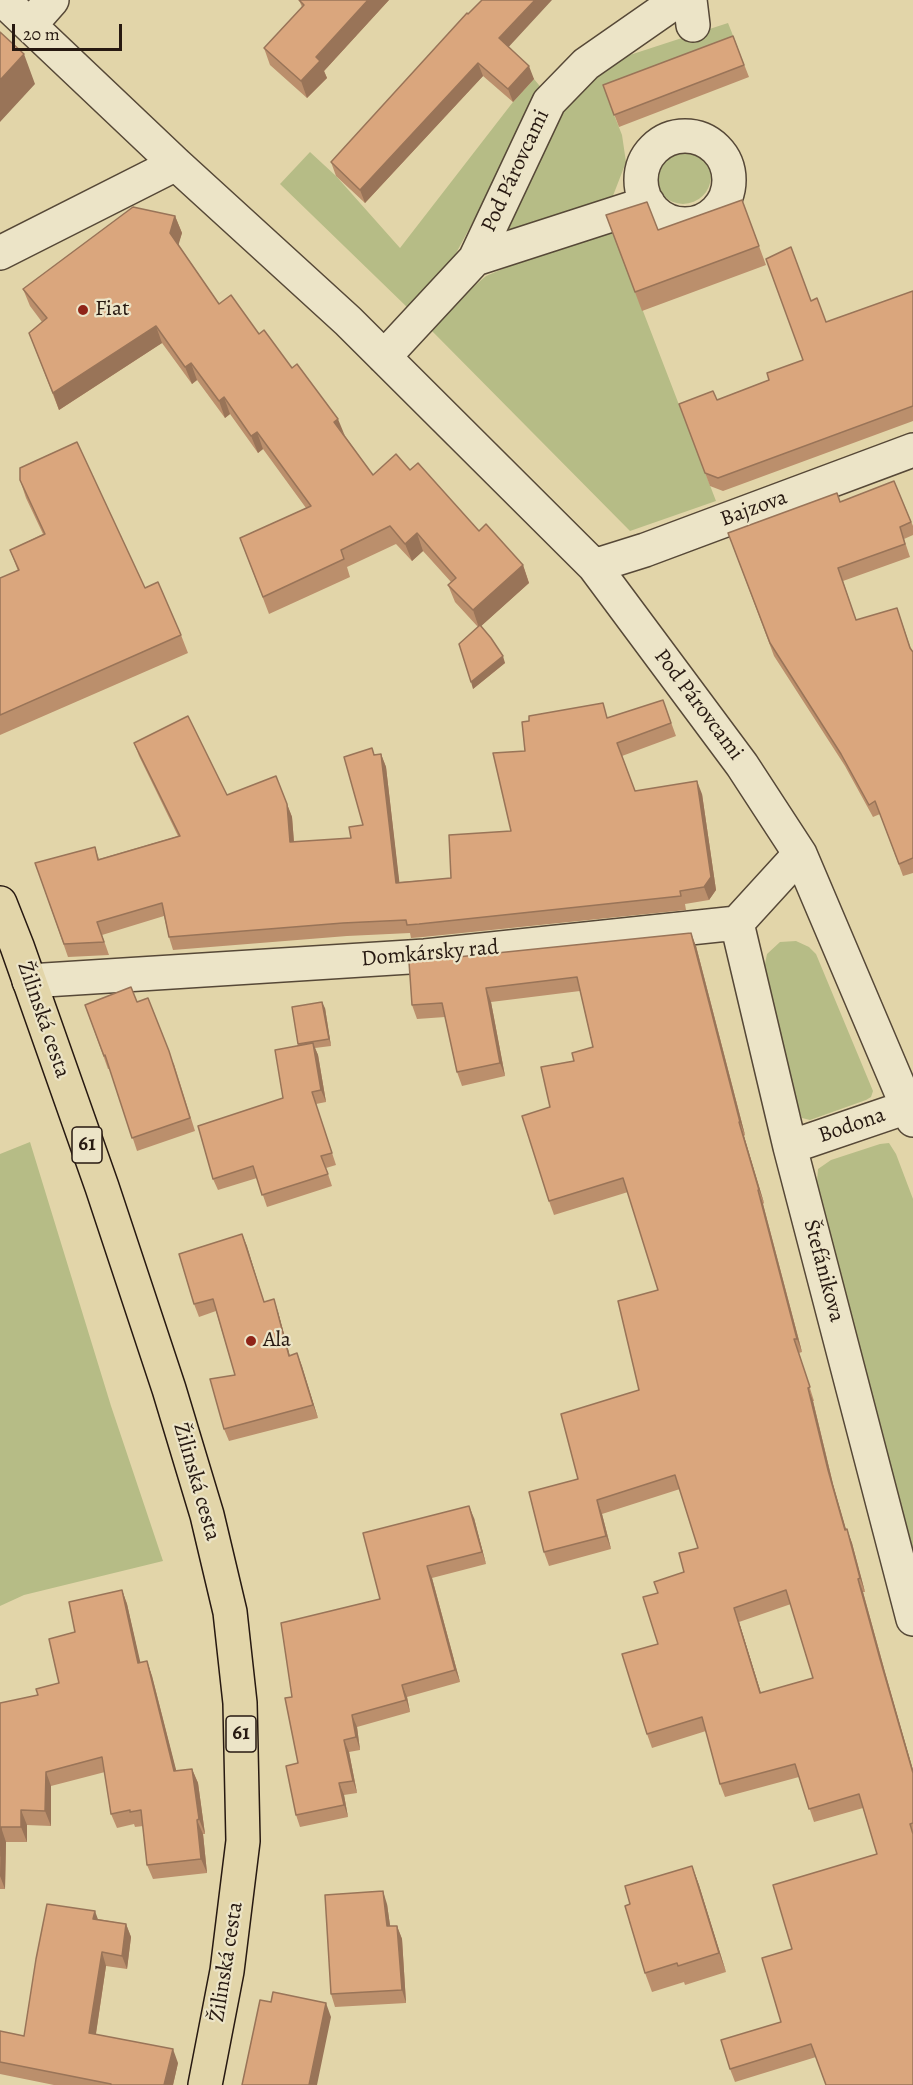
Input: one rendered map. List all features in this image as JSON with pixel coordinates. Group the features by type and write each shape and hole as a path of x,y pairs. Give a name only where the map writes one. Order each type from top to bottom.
{"main road":[{"name":"Žilinská cesta","path":"0,903 102,1186 170,1389 207,1515 230,1612 240,1703 243,1841 227,1971 205,2085"}],"street":[{"name":"Pod Párovcami","path":"3,0 176,164 339,313 594,566 742,765 800,854 911,1110"},
{"path":"30,25 52,0"},
{"name":"Pod Párovcami","path":"384,357 475,260 549,102 586,64 687,8"},
{"path":"0,253 176,164"},
{"name":"Pod Párovcami","path":"475,260 648,204"},
{"name":"Bajzova","path":"594,566 645,550 913,450"},
{"path":"737,923 800,854"},
{"name":"Domkársky rad","path":"29,981 425,956 737,923"},
{"name":"Štefánikova","path":"737,923 790,1147 913,1619"},
{"name":"Bodona","path":"790,1147 911,1110"}],"green space":[{"path":"728,23 738,48 607,97 622,135 626,162 611,201 487,245 556,105 599,65"},
{"path":"534,79 543,90 448,268 409,309 280,184 310,152 336,176 400,248 513,102"},
{"path":"683,148 698,153 706,161 711,176 706,191 698,199 683,204 668,199 660,191 655,176 660,161 668,153"},
{"path":"613,233 716,501 630,531 430,329 453,304 486,276 543,252 595,236"},
{"path":"796,941 809,947 816,954 873,1091 871,1097 866,1100 810,1120 802,1118 798,1107 763,974 767,954 780,942"},
{"path":"30,1142 111,1406 163,1561 24,1595 0,1606 0,1154"},
{"path":"889,1143 896,1154 913,1199 913,1550 817,1182 818,1169 831,1160"}],"building":[{"path":"299,0 368,0 316,57 320,61 301,81 264,48 304,5"},
{"path":"482,0 535,0 499,38 529,66 508,89 478,63 360,190 331,162 467,13"},
{"path":"0,32 24,54 0,80"},
{"path":"733,36 744,65 614,115 603,85"},
{"path":"742,200 759,246 635,292 606,215 647,202 658,230"},
{"path":"133,207 175,216 170,233 219,304 231,295 259,334 264,330 292,368 297,364 338,419 334,422 373,475 396,454 410,470 418,463 479,531 486,524 523,565 473,610 448,585 456,578 417,533 405,544 390,526 341,550 344,559 263,597 240,538 311,506 257,432 251,436 224,397 219,401 191,363 185,367 156,326 53,393 29,333 47,318 23,289"},
{"path":"791,247 811,301 817,298 826,322 913,291 913,406 718,478 705,473 679,404 713,391 717,400 769,380 767,373 803,360 766,259"},
{"path":"77,442 145,588 158,582 181,635 0,715 0,578 19,570 10,550 45,534 20,480 20,468"},
{"path":"894,481 911,522 900,527 905,544 838,568 856,620 897,608 913,652 913,858 899,864 875,801 869,805 841,754 770,643 728,533 837,493 840,502"},
{"path":"480,625 503,656 471,682 459,644"},
{"path":"663,700 671,723 617,743 635,791 697,781 711,877 704,887 680,891 681,896 407,925 406,920 343,923 169,937 162,903 97,922 104,942 64,944 35,863 95,847 98,860 180,836 134,743 188,716 227,795 276,776 287,804 290,842 351,838 349,827 363,825 344,757 372,748 374,755 381,754 396,883 451,878 449,835 511,831 493,753 525,751 522,722 529,721 529,716 603,703 607,718"},
{"path":"691,933 797,1339 794,1339 810,1387 808,1388 828,1470 845,1530 847,1529 860,1578 858,1579 913,1773 913,1823 910,1824 913,1834 913,2085 826,2085 811,2044 730,2069 721,2040 781,2022 762,1958 792,1949 773,1885 877,1854 859,1794 809,1809 795,1764 720,1784 702,1717 647,1734 622,1654 658,1644 643,1597 658,1593 654,1582 684,1572 679,1553 698,1548 675,1475 597,1500 606,1536 544,1552 529,1492 578,1479 561,1414 639,1390 618,1301 658,1290 623,1178 549,1201 522,1116 550,1107 541,1067 574,1061 572,1053 593,1047 577,977 486,988 500,1063 457,1072 442,1003 412,1005 409,962","holes":["786,1590 813,1678 760,1693 734,1608"]},
{"path":"131,987 137,1002 148,998 169,1051 190,1118 132,1138 105,1055 85,1005"},
{"path":"322,1002 329,1039 298,1044 292,1007"},
{"path":"313,1043 321,1090 312,1092 332,1153 321,1156 328,1174 262,1195 253,1166 213,1179 198,1126 283,1098 275,1050"},
{"path":"242,1234 264,1302 274,1299 289,1356 297,1353 313,1405 224,1429 210,1379 235,1375 213,1299 194,1304 179,1254"},
{"path":"469,1506 482,1552 427,1566 455,1670 402,1685 406,1700 352,1715 356,1737 344,1740 353,1781 339,1783 344,1805 296,1815 286,1766 298,1763 285,1698 292,1697 281,1623 380,1599 363,1533"},
{"path":"122,1590 138,1663 147,1661 174,1771 192,1769 199,1819 197,1820 201,1859 147,1865 141,1810 111,1814 102,1757 46,1772 45,1811 21,1810 21,1827 1,1827 0,1856 0,1703 38,1695 36,1689 59,1683 49,1639 75,1632 69,1602"},
{"path":"692,1866 719,1953 678,1966 677,1963 645,1973 625,1906 630,1904 625,1886"},
{"path":"383,1891 387,1926 397,1926 402,1990 331,1994 325,1895"},
{"path":"47,1904 95,1911 93,1919 126,1924 122,1956 102,1952 89,2033 173,2049 164,2085 111,2085 0,2062 0,2031 24,2036"},
{"path":"273,1992 326,2003 309,2085 242,2085 260,2000 271,2002"}],"place":[{"name":"Fiat","path":"83,310"},
{"name":"Ala","path":"251,1341"}]}
